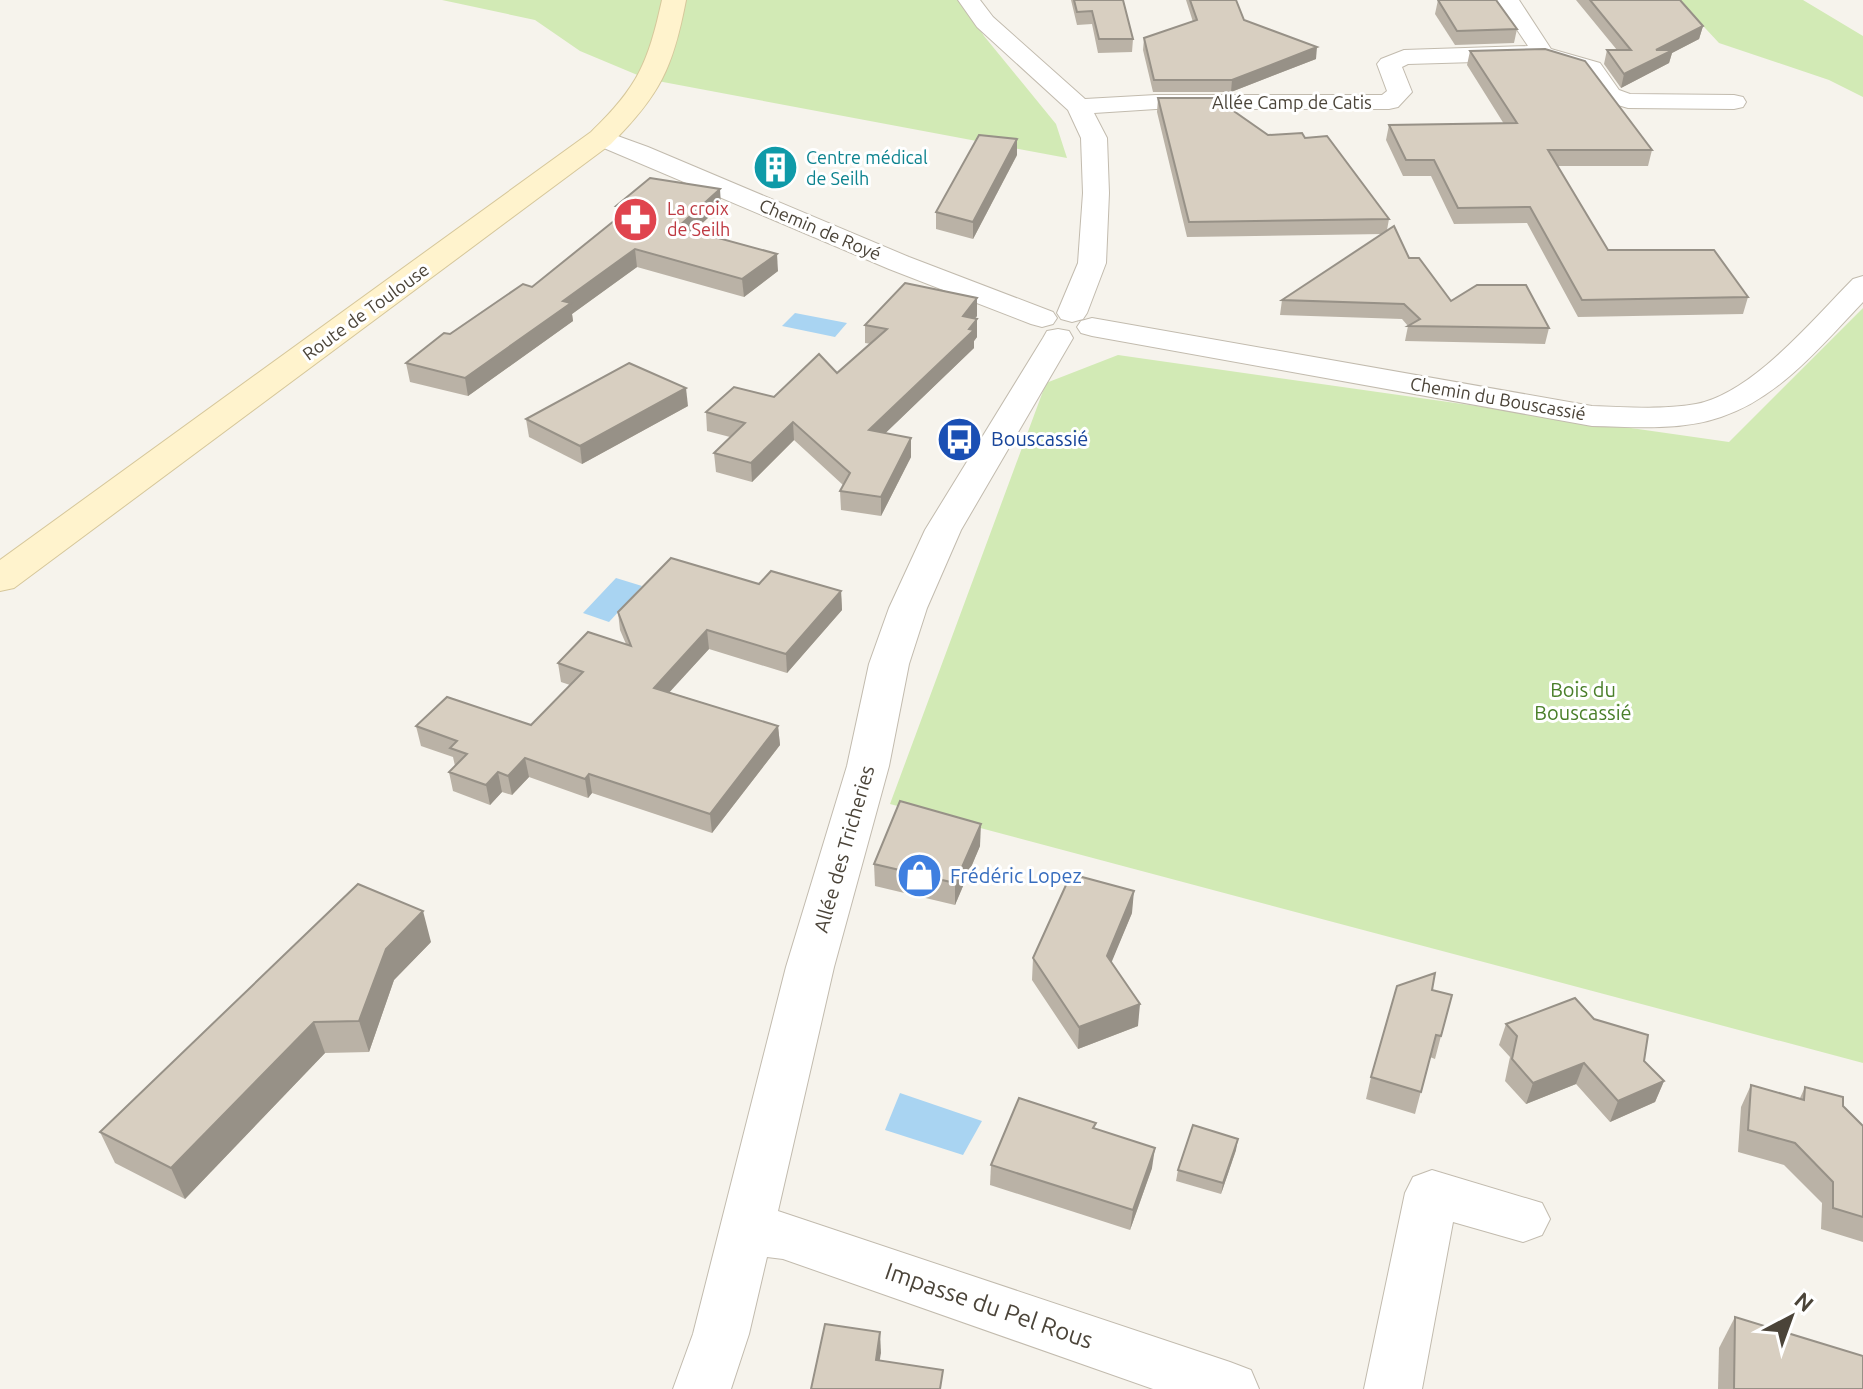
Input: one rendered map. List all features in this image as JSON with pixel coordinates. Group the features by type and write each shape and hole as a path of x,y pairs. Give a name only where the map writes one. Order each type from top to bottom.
{"main road":[{"name":"Route de Toulouse","path":"0,579 601,138 637,103 655,75 674,0"}],"street":[{"path":"969,0 985,22 1079,107"},
{"path":"1508,0 1539,45 1540,53 1592,68 1610,95 1628,101 1734,102"},
{"name":"Allée Camp de Catis","path":"1079,107 1156,102 1389,102 1399,95 1389,64 1404,57 1540,53"},
{"name":"Allée des Tricheries","path":"702,1389 721,1334 810,967 868,766 889,664 908,608 943,530 1066,324 1092,263 1096,193 1094,138 1079,107"},
{"name":"Chemin de Royé","path":"601,138 899,263 1066,324"},
{"name":"Chemin du Bouscassié","path":"1066,324 1592,416 1617,417 1708,411 1741,395 1768,380 1863,285"},
{"path":"1393,1389 1432,1193 1523,1219"},
{"name":"Impasse du Pel Rous","path":"747,1231 783,1235 1230,1389"}],"green space":[{"path":"442,0 962,0 984,36 1056,124 1067,158 647,79 580,51 535,20"},
{"path":"1679,0 1803,0 1863,36 1863,97 1829,80 1719,43"},
{"name":"Bois du Bouscassié","path":"1863,308 1863,1063 890,804 1046,383 1118,355 1729,442"}],"water":[{"path":"795,313 847,323 835,337 782,326"},
{"path":"616,578 642,586 609,622 583,613"},
{"path":"900,1093 982,1121 963,1155 885,1130"}],"building":[{"path":"1074,0 1123,0 1133,39 1099,39 1092,11 1077,12"},
{"path":"1190,0 1236,0 1244,20 1317,47 1232,80 1154,80 1144,38 1197,20"},
{"path":"1438,0 1496,0 1517,29 1457,31"},
{"path":"1590,0 1680,0 1703,26 1656,50 1673,50 1624,74 1607,50 1631,50"},
{"path":"1545,49 1585,61 1652,150 1548,150 1608,250 1714,250 1748,297 1582,300 1530,207 1458,208 1434,160 1406,160 1389,125 1517,123 1470,51"},
{"path":"1158,98 1215,98 1268,135 1302,133 1305,138 1327,136 1389,219 1189,222"},
{"path":"979,135 1017,139 973,222 936,212"},
{"path":"650,178 720,189 678,227 777,254 742,279 635,249 563,301 571,303 465,378 406,363 444,333 450,334 523,284 532,287 630,208 616,206"},
{"path":"1394,226 1409,258 1419,258 1451,301 1477,285 1526,285 1549,328 1408,326 1420,319 1404,304 1282,300"},
{"path":"905,283 977,298 963,316 977,319 969,329 974,330 869,430 911,438 881,497 840,491 850,473 793,422 751,463 714,453 745,423 706,412 734,387 774,397 819,354 837,373 887,329 865,325"},
{"path":"629,363 686,388 580,446 526,419"},
{"path":"671,558 759,584 771,571 841,591 786,654 707,630 654,688 778,726 710,814 589,774 585,779 525,758 508,776 498,772 486,785 449,772 467,754 450,748 457,741 416,726 447,697 531,725 583,672 558,663 588,632 631,646 618,612"},
{"path":"900,801 981,824 955,883 874,864"},
{"path":"1071,874 1134,891 1107,956 1140,1004 1079,1027 1033,958"},
{"path":"358,884 423,911 386,949 359,1021 314,1022 171,1168 100,1132"},
{"path":"1435,973 1432,990 1452,995 1441,1036 1436,1035 1421,1092 1371,1077 1397,986"},
{"path":"1575,998 1594,1019 1648,1035 1644,1061 1664,1081 1618,1101 1584,1063 1533,1083 1512,1059 1517,1036 1506,1024"},
{"path":"1751,1085 1804,1100 1805,1087 1843,1097 1843,1106 1863,1126 1863,1217 1833,1208 1833,1182 1795,1143 1748,1130"},
{"path":"1019,1098 1096,1123 1093,1128 1155,1148 1133,1210 991,1165"},
{"path":"1193,1125 1238,1139 1223,1183 1178,1170"},
{"path":"1735,1317 1863,1356 1863,1389 1734,1389"},
{"path":"825,1324 880,1332 876,1360 943,1370 940,1389 811,1389"}],"place":[{"name":"Centre médical de Seilh","path":"775,168"},
{"name":"La croix de Seilh","path":"636,219"},
{"name":"Bouscassié","path":"960,439"},
{"name":"Frédéric Lopez","path":"919,876"}]}
